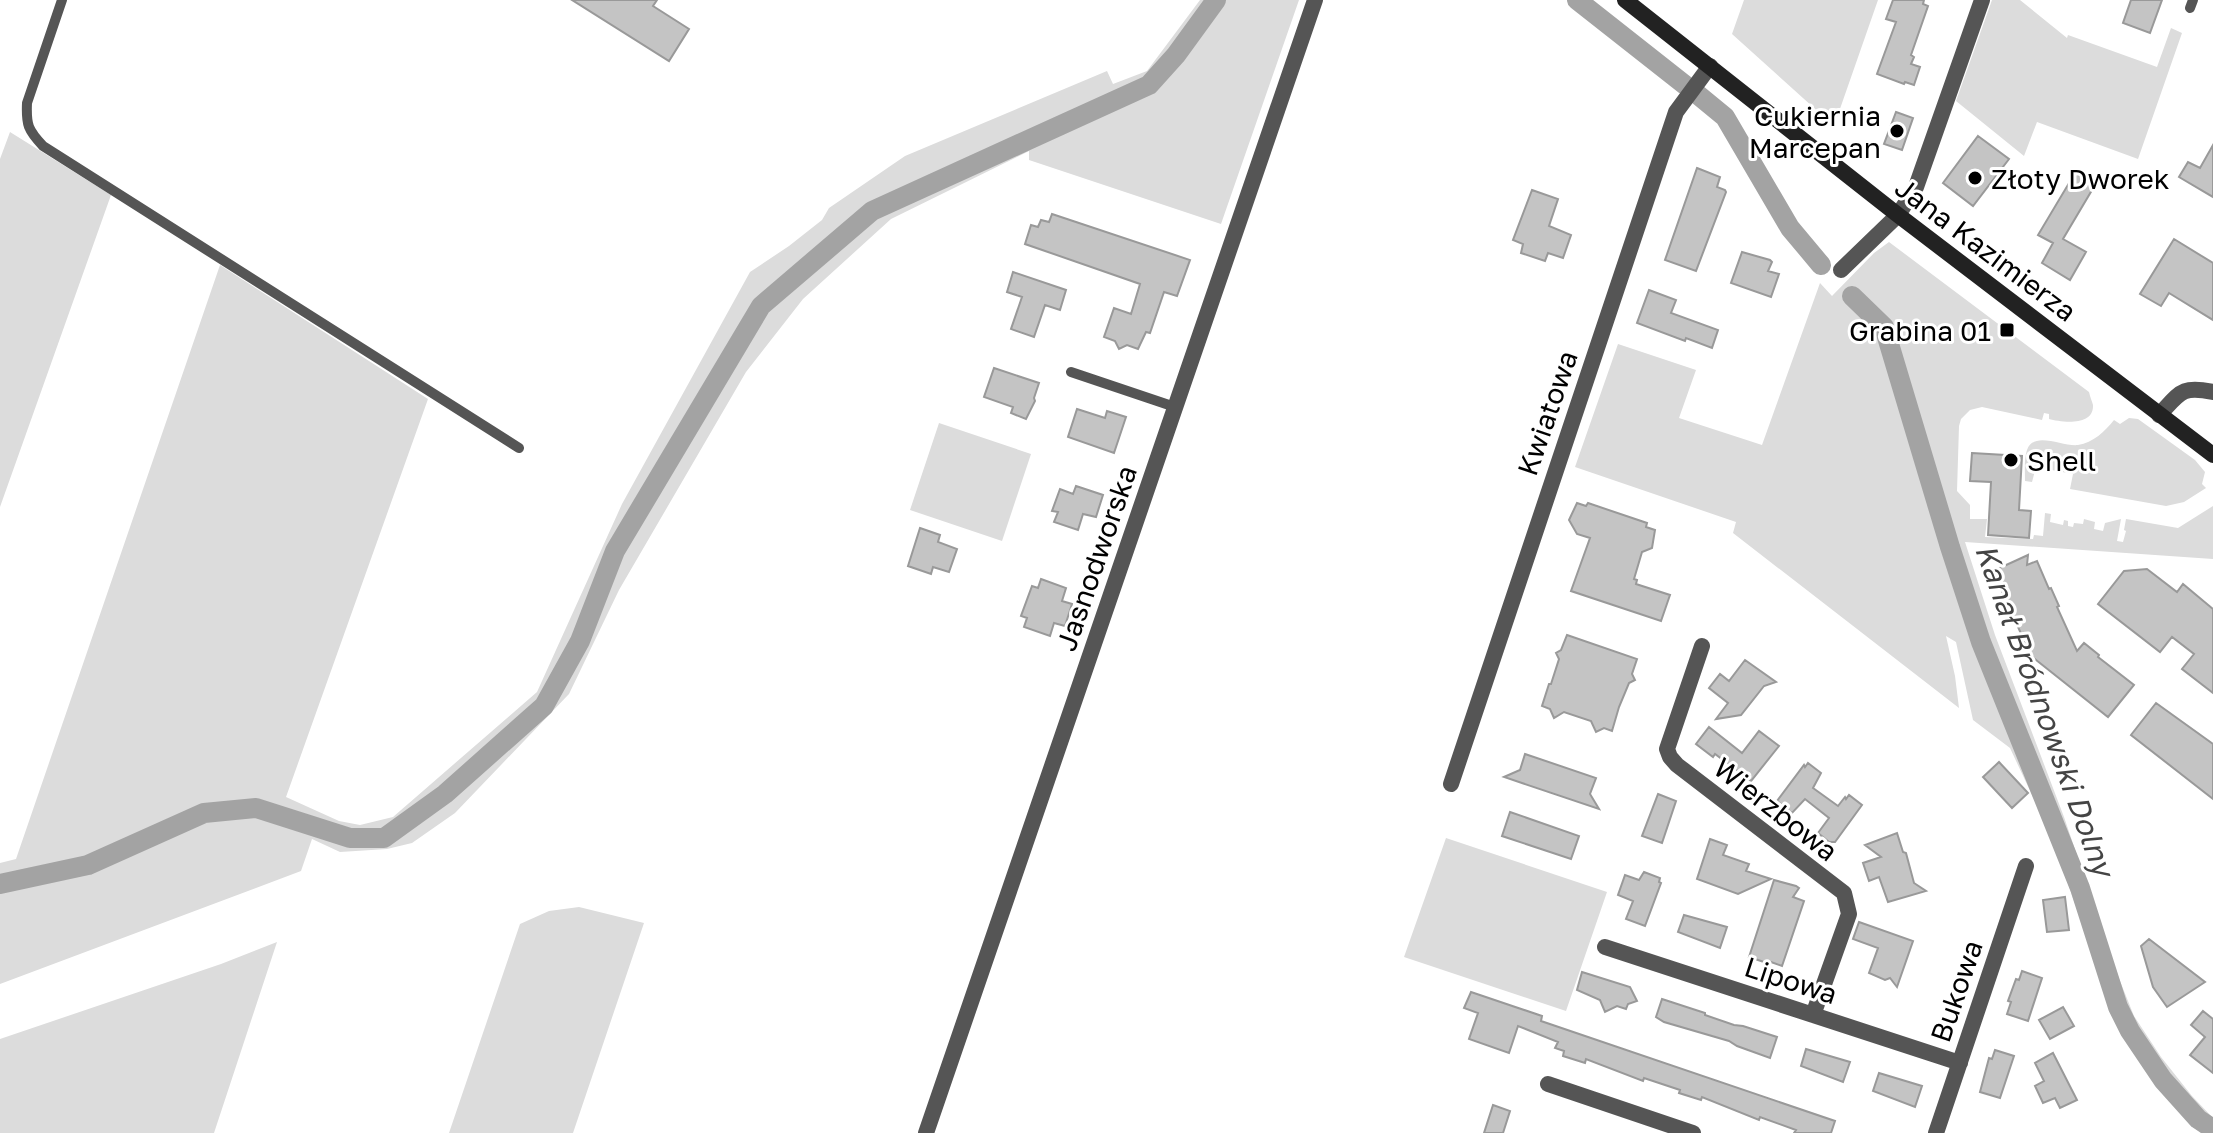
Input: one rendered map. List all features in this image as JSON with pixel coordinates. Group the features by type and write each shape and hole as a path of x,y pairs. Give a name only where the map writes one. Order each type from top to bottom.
{"main road":[{"name":"Jana Kazimierza","path":"1625,0 1898,215 2213,455"}],"street":[{"name":"Jasnodworska","path":"926,1133 1315,0"},
{"path":"1841,270 1898,215 1916,187 1982,0"},
{"name":"Kwiatowa","path":"1451,784 1676,112 1710,66"},
{"path":"2159,415 2184,390 2192,388 2213,392"},
{"name":"Wierzbowa","path":"1702,646 1667,749 1670,757 1844,893 1849,914 1813,1015"},
{"name":"Bukowa","path":"1936,1133 2026,866"},
{"name":"Lipowa","path":"1605,947 1960,1063"},
{"path":"1548,1084 1693,1133"}],"lane":[{"path":"62,0 27,103 30,131 43,146 519,448"},
{"path":"1071,372 1175,407"}],"shaded area":[{"path":"1200,0 1299,0 1221,224 1029,160 1029,151 891,219 803,299 746,372 619,590 569,694 455,813 412,843 387,849 340,852 312,839 301,871 0,984 0,863 16,859 220,265 428,399 286,797 339,821 360,825 393,817 537,692 622,504 750,272 822,220 829,208 905,156 1107,71 1113,84 1147,71"},
{"path":"1744,0 1878,0 1834,126 1732,34"},
{"path":"1992,0 2020,0 2067,38 2068,35 2157,67 2171,28 2182,33 2138,159 2037,122 2024,156 1956,101"},
{"path":"10,132 111,195 0,507 0,159"},
{"path":"1889,242 2089,392 2092,412 2083,420 2049,419 2049,414 2044,413 2042,420 1982,407 1970,410 1961,419 1957,491 1970,505 1970,519 1987,519 1985,537 2033,539 2034,535 2043,536 2045,513 2051,514 2050,522 2063,525 2064,520 2073,527 2074,523 2083,524 2084,519 2095,522 2094,529 2103,531 2105,523 2121,519 2117,541 2123,542 2126,519 2178,528 2213,506 2213,559 1965,542 1995,635 2064,817 2134,1016 2161,1057 2213,1118 2213,1133 2202,1133 2193,1127 2130,1046 2114,1017 2053,840 2010,748 1973,720 1956,642 1946,636 1959,708 1733,533 1736,522 1575,467 1618,344 1696,370 1679,418 1762,445 1820,283 1832,296"},
{"path":"2129,418 2138,419 2195,460 2205,472 2202,484 2206,488 2184,502 2166,506 2070,489 2073,474 2036,467 2032,482 2025,481 2025,457 2031,444 2042,440 2083,444 2098,436 2114,420 2120,424"},
{"path":"939,423 1031,454 1002,541 910,510"},
{"path":"1446,838 1607,892 1566,1011 1404,957"},
{"path":"579,907 644,923 573,1133 449,1133 520,924 549,911"},
{"path":"277,942 214,1133 0,1133 0,1039"}],"building":[{"path":"572,0 657,0 653,6 689,29 669,61"},
{"path":"1893,0 1924,0 1923,4 1928,6 1911,55 1914,57 1911,64 1920,67 1914,85 1877,74 1896,22 1886,19"},
{"path":"2131,0 2162,0 2150,33 2123,23"},
{"path":"1896,112 1913,118 1902,150 1884,144"},
{"path":"1978,136 2009,159 1973,206 1943,183"},
{"path":"2213,145 2213,197 2179,177 2188,162 2200,168"},
{"path":"1697,168 1720,177 1717,187 1726,192 1696,271 1665,260"},
{"path":"2075,173 2095,185 2063,239 2086,252 2070,280 2042,263 2053,243 2038,235"},
{"path":"1532,190 1558,199 1549,226 1571,235 1563,258 1548,253 1545,261 1521,253 1523,244 1513,240"},
{"path":"1052,214 1190,260 1177,296 1164,292 1150,333 1146,332 1138,349 1127,345 1119,349 1115,341 1104,337 1114,308 1131,314 1140,284 1025,244 1031,225 1038,227 1041,220 1049,222"},
{"path":"2174,239 2213,263 2213,320 2169,293 2161,306 2140,294"},
{"path":"1742,252 1772,262 1768,271 1779,274 1771,297 1731,283"},
{"path":"1013,272 1066,290 1060,310 1045,305 1034,337 1011,329 1022,297 1007,292"},
{"path":"1649,290 1676,300 1671,313 1718,330 1712,348 1637,323"},
{"path":"994,368 1039,383 1026,419 1011,413 1013,407 984,397"},
{"path":"1077,409 1105,418 1107,411 1126,417 1114,453 1068,437"},
{"path":"1972,453 2022,456 2019,510 2031,511 2029,538 1988,535 1991,482 1970,481"},
{"path":"1076,486 1103,495 1096,517 1083,514 1078,530 1054,522 1058,512 1052,511 1060,489 1073,494"},
{"path":"1577,503 1586,506 1588,503 1647,523 1646,527 1655,530 1652,548 1642,552 1634,579 1637,580 1636,584 1670,595 1661,621 1571,591 1590,538 1577,534 1569,520"},
{"path":"920,528 940,535 938,542 957,549 949,572 933,567 931,574 908,566"},
{"path":"2028,555 2027,565 2037,561 2051,588 2077,651 2084,643 2134,685 2108,717 2031,656 1993,571"},
{"path":"2147,569 2177,592 2183,584 2213,609 2213,693 2182,669 2194,654 2172,637 2160,652 2098,604 2124,571"},
{"path":"1041,579 1066,588 1062,601 1072,604 1065,626 1054,623 1050,636 1024,627 1027,618 1021,616 1032,586 1038,588"},
{"path":"1567,635 1637,659 1632,674 1635,680 1629,683 1612,731 1604,728 1596,732 1591,721 1564,712 1554,718 1550,709 1542,706 1559,659 1556,653 1561,650"},
{"path":"1745,660 1776,682 1764,686 1741,715 1716,719 1728,703 1709,688 1720,674 1729,681"},
{"path":"2156,703 2213,744 2213,799 2131,735"},
{"path":"1709,727 1742,753 1759,731 1779,746 1751,781 1696,744"},
{"path":"1525,754 1596,778 1590,794 1599,809 1504,777 1520,770"},
{"path":"1999,762 2028,793 2012,808 1983,777"},
{"path":"1808,763 1821,773 1813,788 1838,806 1849,795 1862,805 1835,842 1829,842 1818,833 1829,818 1805,799 1792,813 1777,801"},
{"path":"1658,794 1676,801 1662,843 1642,836"},
{"path":"1510,812 1579,836 1571,859 1502,836"},
{"path":"1897,833 1914,883 1926,891 1888,902 1879,877 1869,881 1863,863 1881,857 1865,845"},
{"path":"1710,839 1727,845 1723,855 1749,864 1746,871 1771,879 1738,894 1697,879"},
{"path":"1644,872 1660,878 1661,883 1645,926 1626,919 1633,901 1618,895 1625,875 1639,880"},
{"path":"1774,880 1799,888 1793,897 1804,901 1782,966 1749,957"},
{"path":"2065,897 2069,930 2047,932 2043,900"},
{"path":"1684,915 1727,927 1720,948 1678,932"},
{"path":"1859,922 1913,941 1897,987 1890,978 1885,980 1869,973 1878,948 1853,939"},
{"path":"2149,939 2205,982 2167,1007 2153,987 2141,946"},
{"path":"2022,971 2042,978 2028,1021 2007,1014 2011,1002 2008,1001"},
{"path":"1582,972 1630,987 1637,1001 1628,1004 1626,1009 1617,1006 1605,1012 1600,1000 1577,990"},
{"path":"1471,992 1542,1016 1541,1021 1835,1121 1831,1133 1794,1133 1796,1130 1760,1117 1759,1120 1702,1097 1701,1100 1679,1093 1680,1090 1644,1078 1643,1081 1586,1059 1585,1063 1563,1056 1564,1051 1555,1048 1558,1042 1518,1026 1509,1053 1469,1039 1478,1013 1464,1008"},
{"path":"1662,999 1777,1037 1770,1058 1729,1041 1664,1022 1656,1017"},
{"path":"2063,1007 2074,1026 2050,1039 2039,1020"},
{"path":"2203,1011 2213,1019 2213,1073 2190,1055 2205,1037 2191,1025"},
{"path":"1806,1049 1850,1062 1843,1082 1801,1066"},
{"path":"1995,1050 2014,1056 2000,1098 1980,1092 1989,1058 1992,1059"},
{"path":"2053,1053 2077,1100 2060,1108 2055,1098 2043,1103 2035,1086 2044,1081 2035,1063"},
{"path":"1879,1073 1922,1086 1915,1107 1873,1091"},
{"path":"1493,1105 1510,1111 1503,1133 1484,1133"}],"waterway":[{"name":"Kanał Bródnowski Dolny","path":"0,884 88,865 204,813 256,808 350,838 384,838 445,794 544,706 580,641 615,551 761,306 872,211 1149,85 1176,55 1216,0"},
{"name":"Kanał Bródnowski Dolny","path":"1577,0 1685,85"},
{"name":"Kanał Bródnowski Dolny","path":"1697,94 1725,117 1790,228 1821,265"},
{"name":"Kanał Bródnowski Dolny","path":"1852,296 1884,327 1981,642 2080,888 2118,1007 2163,1080 2198,1119 2213,1129"}],"place":[{"name":"Cukiernia Marcepan","path":"1897,131"},
{"name":"Złoty Dworek","path":"1975,178"},
{"name":"Grabina 01","path":"2007,330"},
{"name":"Shell","path":"2011,460"}]}
